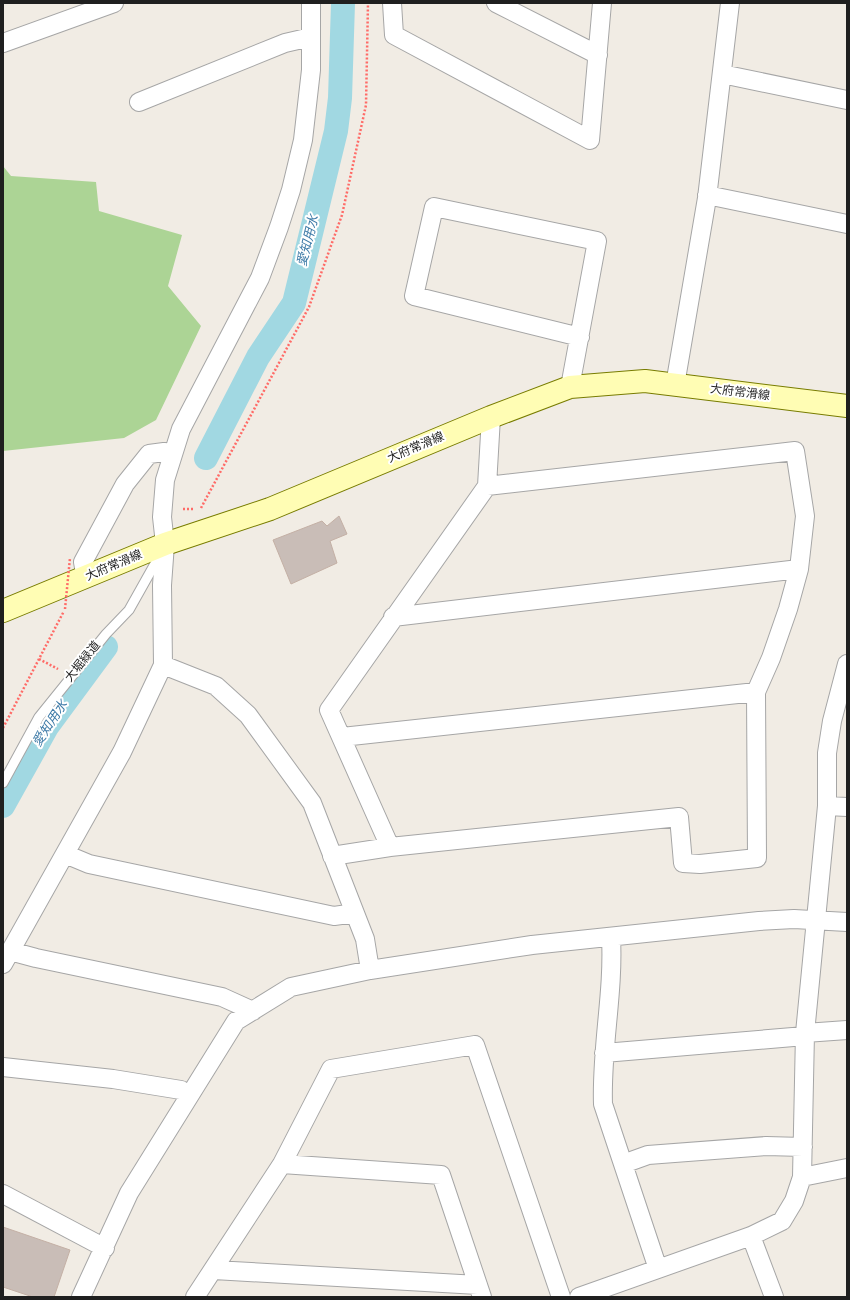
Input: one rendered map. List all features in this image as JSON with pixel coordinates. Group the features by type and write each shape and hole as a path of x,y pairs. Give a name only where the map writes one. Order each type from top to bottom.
{"main road":[{"name":"大府常滑線","path":"3,611 86,578 165,544 270,509 491,417 570,387 645,381 847,406"}],"street":[{"path":"253,1011 222,997 36,958 7,957 122,752 163,665 162,585 165,544 163,508 165,480 181,429 260,278 280,228 302,140 311,70 311,3"},
{"path":"392,3 394,35 590,140 602,3"},
{"path":"496,3 598,54"},
{"path":"675,385 707,195 730,3"},
{"path":"3,43 107,4"},
{"path":"139,102 285,43 311,37"},
{"path":"722,74 847,100"},
{"path":"707,195 847,224"},
{"path":"570,387 580,337 597,241 434,207 414,296 580,337"},
{"path":"390,847 329,710 393,617 487,486 491,417"},
{"path":"332,856 390,847 679,817 683,863 700,864 757,858 756,692 771,658 788,609 799,569 805,516 795,451 487,486"},
{"path":"86,578 83,562 125,484 149,454 164,452 173,453"},
{"path":"393,617 799,569"},
{"path":"578,1297 751,1236 782,1221 794,1201 802,1178 805,1034 827,806 827,754 832,721 843,691 847,664"},
{"path":"163,665 216,686 248,715 312,803 365,939 370,970"},
{"path":"342,737 756,692"},
{"path":"827,806 847,807"},
{"path":"65,854 89,864 334,916 355,913"},
{"path":"81,1297 105,1248 129,1193 236,1021 292,987 370,970 532,945 611,937 675,928 759,921 815,920 847,922"},
{"path":"611,937 612,965 604,1053 603,1104 658,1269"},
{"path":"604,1053 847,1030"},
{"path":"195,1297 282,1164 330,1069 475,1045 561,1297"},
{"path":"3,1067 113,1079 181,1090 189,1096"},
{"path":"623,1164 648,1155 766,1146 803,1147"},
{"path":"214,1270 480,1291 441,1175 282,1164"},
{"path":"802,1178 847,1168"},
{"path":"3,1194 105,1248"},
{"path":"751,1236 772,1296"}],"lane":[{"name":"大堀緑道","path":"3,783 39,717 106,634 129,610 165,544"}],"path":[{"path":"163,508 200,509 309,307 342,215 366,105 368,3"},
{"path":"3,728 65,608 70,558"},
{"path":"39,659 71,676"}],"green space":[{"path":"3,166 11,176 96,182 99,211 182,235 168,286 201,326 156,420 124,438 3,451"}],"building":[{"path":"339,516 347,534 330,541 337,563 291,584 273,540 322,521 327,526"},
{"path":"3,1227 70,1250 54,1297 33,1297 3,1287"}],"waterway":[{"name":"愛知用水","path":"206,458 258,357 294,303 336,131 340,98 343,3"},
{"name":"愛知用水","path":"3,806 47,727 106,647"}]}
